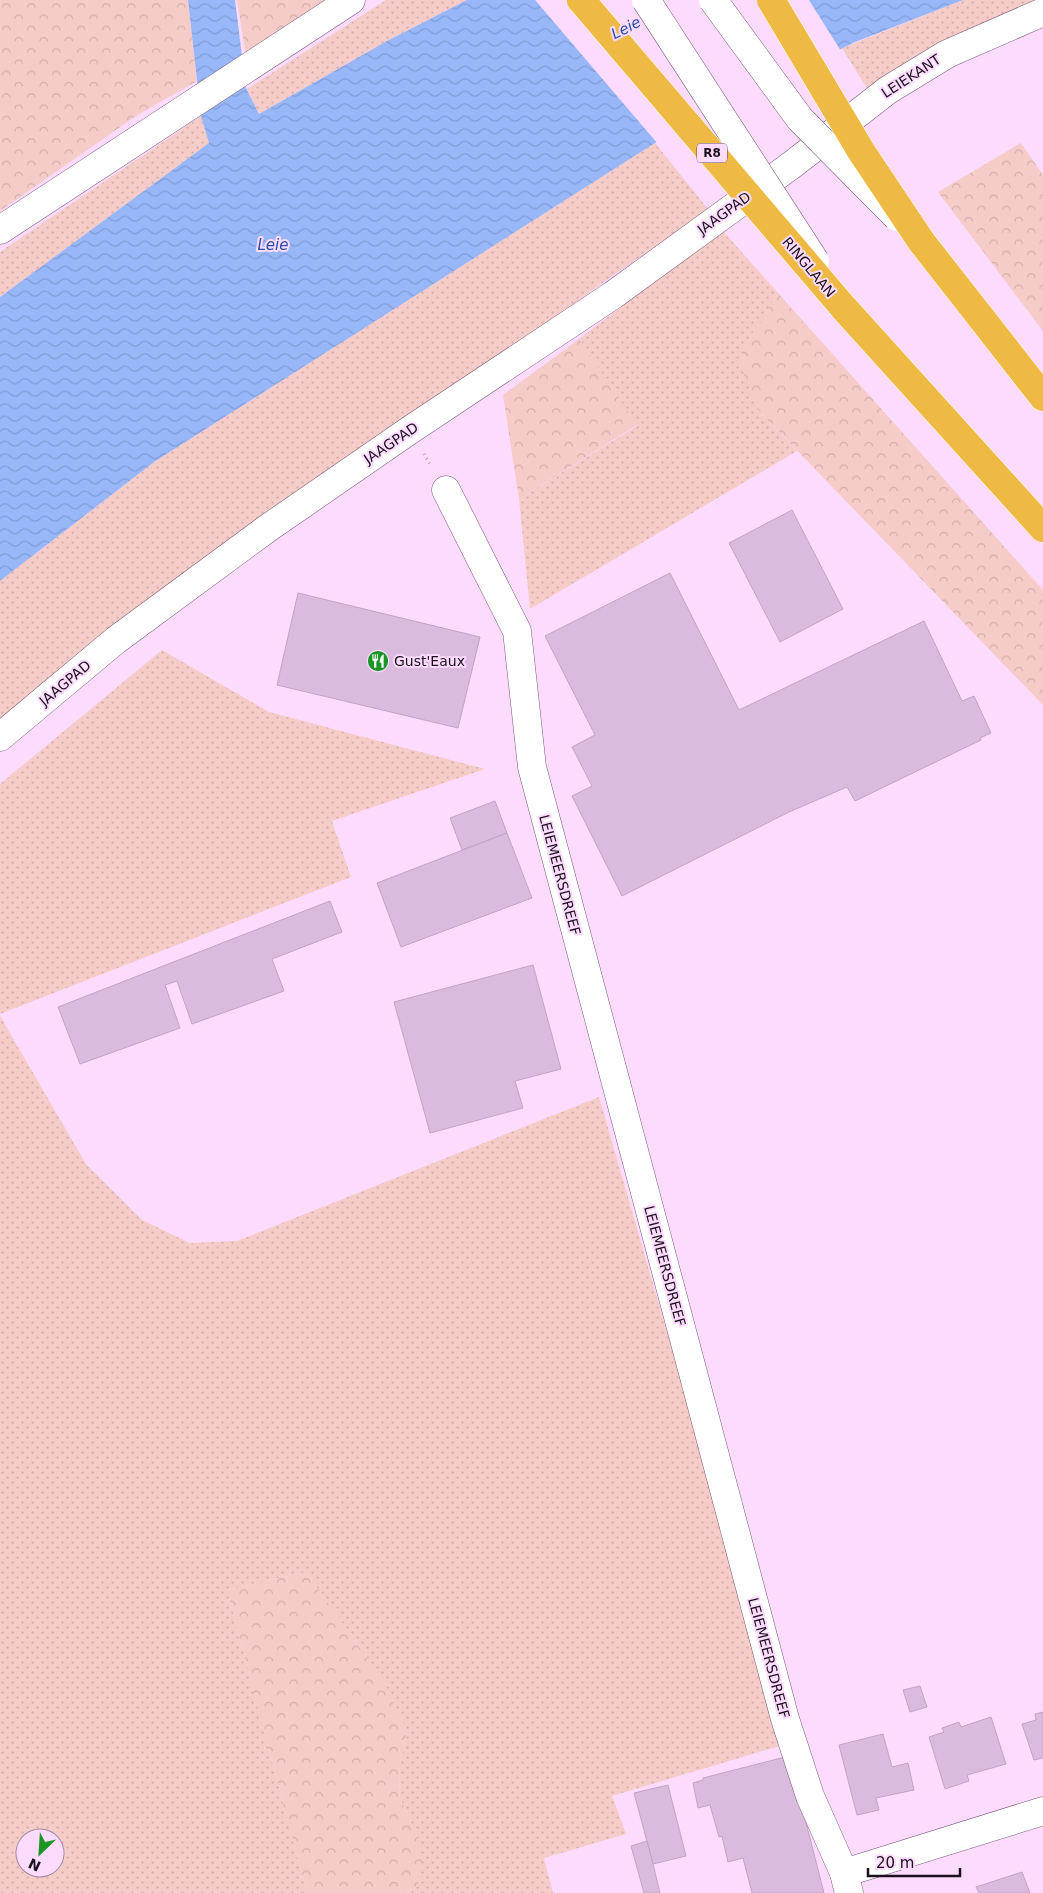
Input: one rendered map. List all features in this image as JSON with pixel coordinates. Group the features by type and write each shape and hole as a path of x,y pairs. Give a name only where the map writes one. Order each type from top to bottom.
{"highway":[{"name":"RINGLAAN","path":"582,0 843,307 1043,528"},
{"path":"771,0 861,151 921,241 1043,397"}],"street":[{"path":"0,230 351,0"},
{"path":"646,0 752,161 843,307"},
{"path":"713,0 800,119 921,241"},
{"name":"LEIEKANT","path":"792,164 888,90 947,54 1043,12"},
{"name":"JAAGPAD","path":"0,737 116,640 268,528 410,430 613,295 792,164"},
{"name":"LEIEMEERSDREEF","path":"440,480 517,631 534,776 785,1718 810,1796 846,1883"},
{"path":"846,1883 1043,1811"}],"path":[{"path":"420,447 440,480"}],"green space":[{"path":"0,0 188,0 197,81 136,116 0,211"},
{"path":"237,0 330,0 246,57"},
{"path":"386,0 467,0 387,41 259,114 247,89"},
{"path":"963,0 1043,0 868,90 842,48"},
{"path":"201,116 209,143 0,297 0,252"},
{"path":"655,143 708,209 463,381 0,721 0,581 154,462"},
{"path":"1021,143 1043,175 1043,331 938,192"},
{"path":"722,230 778,293 744,347 756,408 797,451 530,609 519,499 637,426 579,339"},
{"path":"778,293 1043,590 1043,705 756,408 740,363 744,347"},
{"path":"579,339 637,425 519,499 503,395"},
{"path":"162,650 269,712 485,769 332,821 351,877 0,1014 0,784"},
{"path":"0,1016 86,1164 142,1220 190,1243 237,1241 599,1097 786,1744 612,1796 626,1834 544,1858 553,1893 407,1893 417,1886 419,1840 400,1798 399,1770 407,1731 384,1682 306,1572 227,1590 307,1893 0,1893"},
{"path":"306,1572 384,1682 407,1731 399,1770 400,1798 419,1840 423,1863 417,1886 407,1893 307,1893 227,1590"}],"water":[{"name":"Leie","path":"188,0 235,0 246,88 259,114 387,41 467,0 963,0 855,42 655,143 154,462 0,581 0,297 209,143 201,116"}],"pier":[{"path":"535,0 809,0 841,51 658,144"}],"building":[{"path":"792,510 843,609 780,642 729,543"},
{"path":"670,573 739,710 924,621 962,701 974,696 991,733 980,738 981,740 855,801 847,787 789,812 622,896 572,796 592,786 572,747 595,735 545,636"},
{"name":"Gust'Eaux","path":"298,593 480,637 458,728 277,685"},
{"path":"495,801 507,833 462,850 450,818"},
{"path":"507,833 532,898 401,947 377,883"},
{"path":"330,901 342,932 272,959 284,991 192,1024 177,981 165,985 180,1028 80,1064 58,1007"},
{"path":"533,965 561,1069 515,1081 523,1108 430,1133 394,1002"},
{"path":"920,1686 927,1707 910,1712 903,1690"},
{"path":"1043,1712 1043,1758 1034,1760 1022,1724 1036,1720 1035,1714"},
{"path":"991,1717 1006,1764 967,1775 969,1781 945,1789 929,1737 944,1732 942,1728 959,1722 961,1727"},
{"path":"883,1734 892,1767 908,1763 914,1790 876,1798 879,1810 857,1815 839,1745"},
{"path":"789,1756 824,1893 752,1893 743,1858 728,1862 722,1836 719,1837 710,1805 698,1808 693,1783 703,1780 703,1778"},
{"path":"668,1785 686,1856 653,1864 634,1793"},
{"path":"647,1841 660,1893 644,1893 631,1846"},
{"path":"1022,1872 1030,1893 979,1893 976,1887"}],"place":[{"name":"Gust'Eaux","path":"378,661"}]}
